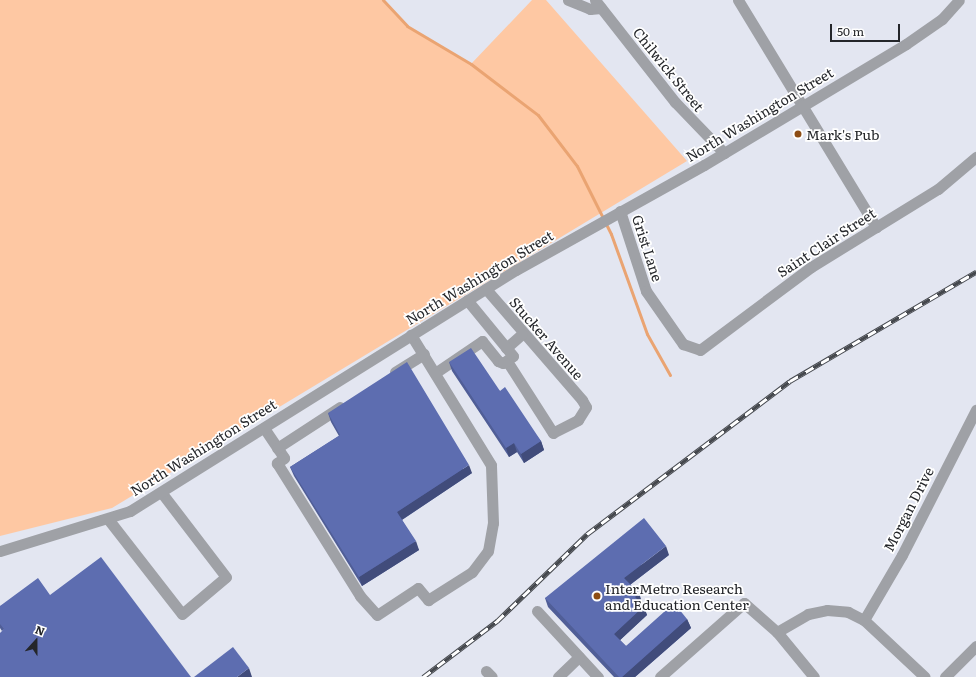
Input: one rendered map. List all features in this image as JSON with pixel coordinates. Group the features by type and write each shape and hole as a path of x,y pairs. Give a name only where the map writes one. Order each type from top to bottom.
{"street":[{"path":"568,0 590,9 598,3"},
{"path":"738,0 876,227"},
{"name":"North Washington Street","path":"0,551 108,519 161,492 467,300 620,211 724,153 906,44 942,19 959,0"},
{"name":"Chilwick Street","path":"598,3 675,102 724,153"},
{"name":"Saint Clair Street","path":"692,350 700,350 811,267 946,183 976,157"},
{"name":"Grist Lane","path":"620,211 646,291 683,344 692,350"},
{"name":"Stucker Avenue","path":"486,289 522,334 586,407 578,420 553,433 507,361"},
{"path":"435,373 482,341 498,361 507,361 513,356 467,300"},
{"path":"506,348 522,334"},
{"path":"264,428 284,458 277,464 360,596 377,615 418,588 428,600 472,572 488,551 493,523 491,465 412,335"},
{"path":"384,380 424,354"},
{"path":"277,448 350,401"},
{"name":"Morgan Drive","path":"864,620 902,555 976,410"},
{"path":"108,519 177,612 182,614 226,577 161,492"},
{"path":"660,677 744,603 777,632 814,677"},
{"path":"777,632 799,617 827,610 848,612 864,620 925,677"},
{"path":"537,611 598,677"},
{"path":"945,677 976,646"},
{"path":"558,677 580,657"}],"shaded area":[{"path":"0,0 384,0 407,26 471,64 532,0 546,0 687,161 112,508 0,536"}],"building":[{"path":"471,348 500,391 505,387 541,441 521,454 514,443 506,448 449,362"},
{"path":"407,362 469,465 397,512 416,541 359,577 290,467 340,435 328,413"},
{"name":"InterMetro Research and Education Center","path":"644,518 666,546 624,578 639,593 635,597 644,606 614,634 626,646 674,603 687,619 622,677 619,677 545,598"},
{"path":"101,557 191,677 0,677 0,633 4,629 0,624 0,606 38,578 50,595"},
{"path":"233,647 249,668 237,677 194,677"}],"waterway":[{"path":"383,0 407,26 471,64 538,115 577,166 611,234 647,334 670,375"}],"railway":[{"path":"423,677 497,621 587,534 790,381 976,272"}],"place":[{"name":"Mark's Pub","path":"798,134"},
{"name":"InterMetro Research and Education Center","path":"597,596"}]}
